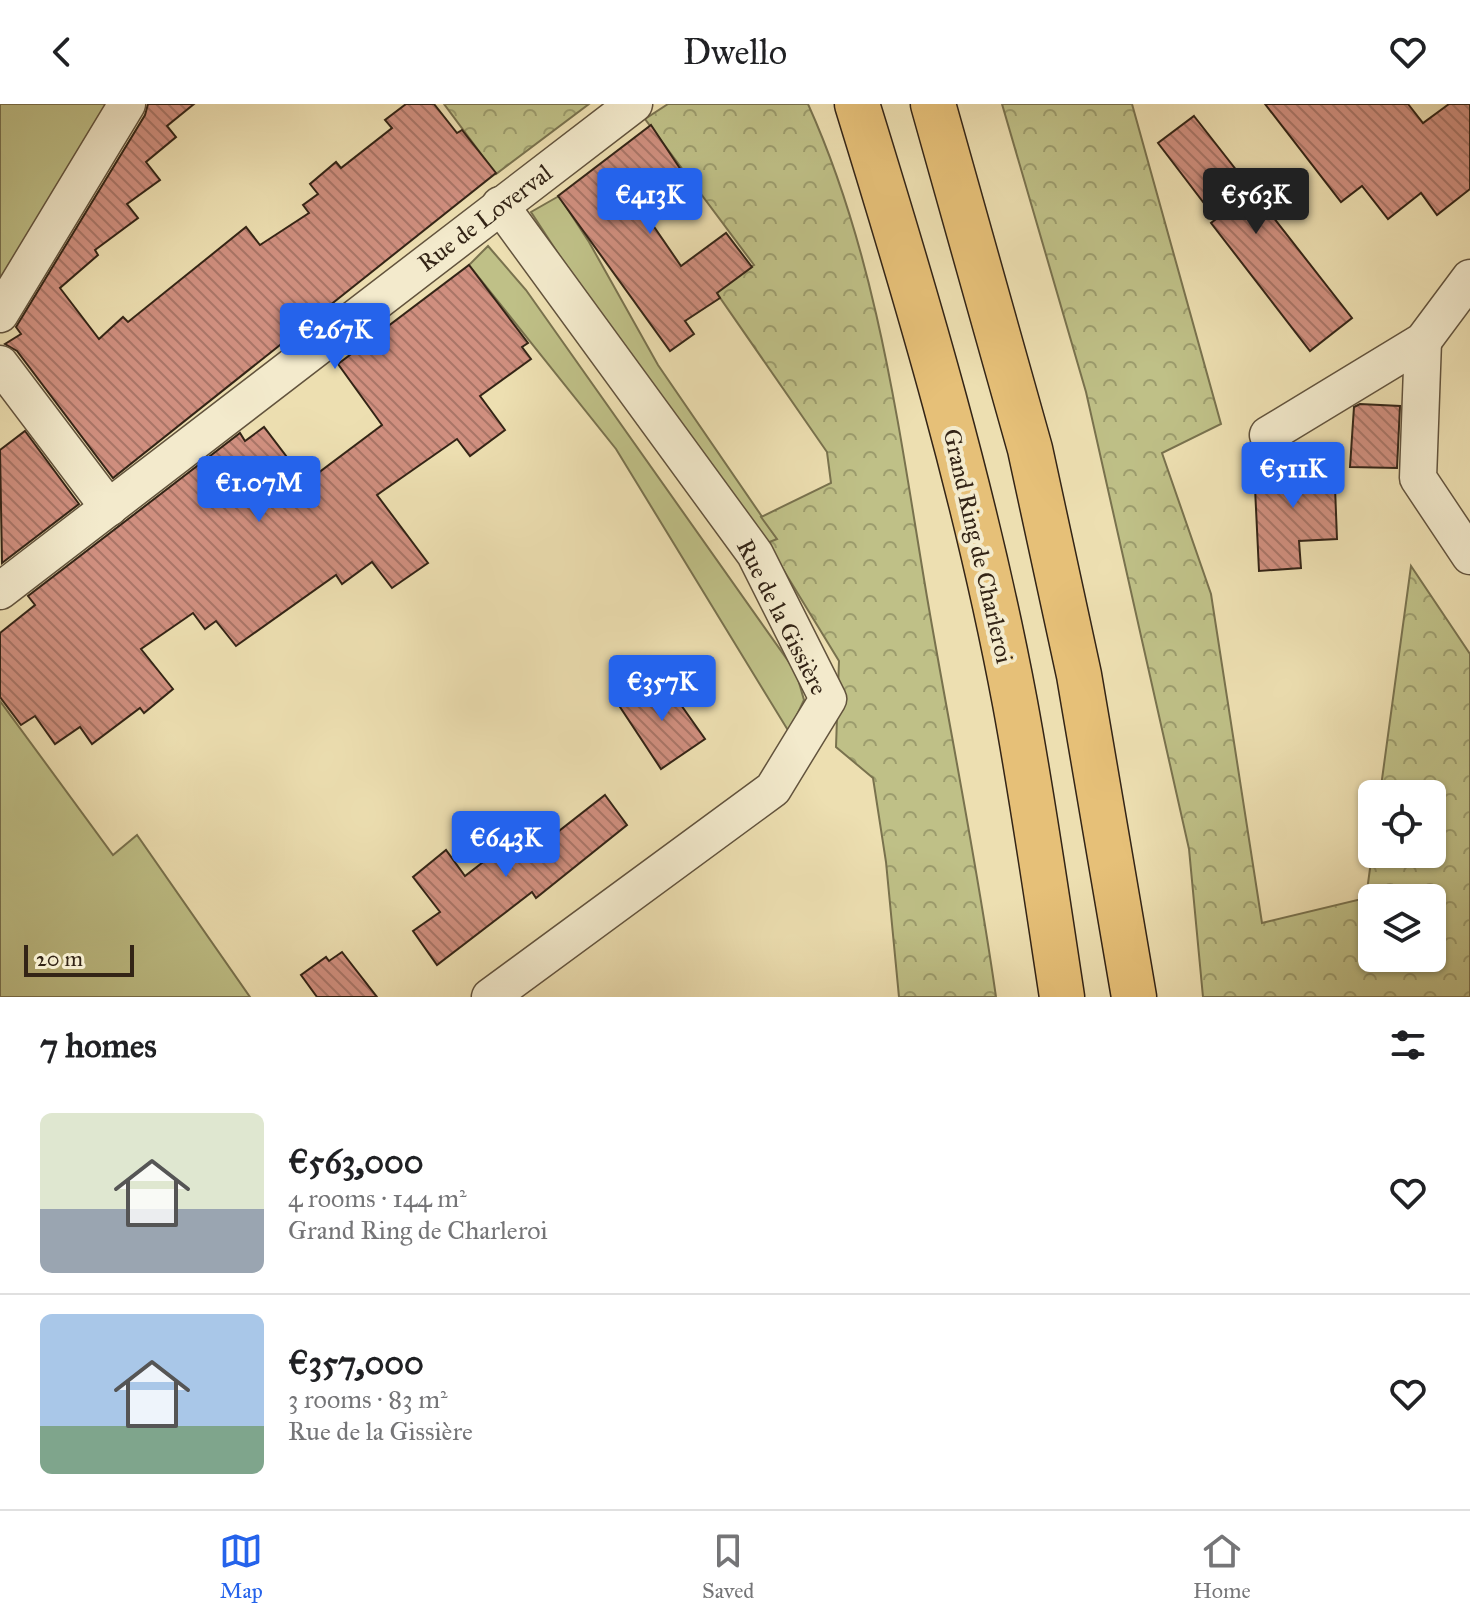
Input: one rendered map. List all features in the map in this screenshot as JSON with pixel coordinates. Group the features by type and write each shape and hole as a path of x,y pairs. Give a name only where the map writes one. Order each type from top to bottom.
{"highway":[{"name":"Grand Ring de Charleroi","path":"857,104 918,302 962,470 1015,701 1062,997"},
{"path":"933,104 1033,464 1079,675 1134,997"}],"street":[{"path":"0,314 127,104"},
{"name":"Rue de Loverval","path":"0,591 634,104"},
{"name":"Rue de la Gissière","path":"490,997 773,789 828,699 755,554 500,205"},
{"path":"1268,435 1423,341 1470,278"},
{"path":"1423,341 1418,478 1470,556"},
{"path":"0,364 109,508"}],"green space":[{"path":"0,104 111,104 0,292"},
{"path":"444,104 589,104 496,174"},
{"path":"668,104 808,104 832,163 869,284 896,409 996,997 899,997 886,862 873,778 836,747 839,661 767,543 777,539 761,517 831,483 827,452 714,289 754,265 645,119"},
{"path":"1002,104 1132,104 1221,424 1162,453 1211,594 1262,923 1358,900 1358,972 1446,972 1446,884 1368,884 1370,868 1446,868 1446,780 1382,780 1411,566 1470,654 1470,997 1203,997 1189,849 1086,392"},
{"path":"559,196 589,242 658,365 778,540 767,543 531,212"},
{"path":"488,246 526,290 796,672 804,700 789,732 616,449 469,265"},
{"path":"0,701 113,855 137,835 250,997 0,997"}],"building":[{"path":"148,104 194,104 167,126 176,137 146,162 160,180 127,204 138,218 95,250 98,255 60,288 99,339 123,317 128,322 246,227 260,245 309,213 303,205 318,194 310,184 336,162 341,168 392,128 385,120 406,104 434,104 457,133 462,130 496,173 113,478 17,351 5,344 21,334 16,327 145,115"},
{"path":"1265,104 1408,104 1423,123 1449,104 1470,104 1470,189 1437,215 1421,193 1388,219 1362,186 1341,202"},
{"path":"1194,116 1352,318 1310,351 1211,223 1216,219 1158,143"},
{"path":"651,125 693,188 648,218 681,266 726,233 752,267 717,293 720,298 685,321 694,334 670,351 558,196"},
{"path":"469,265 528,343 522,347 531,359 480,396 505,430 470,456 457,439 377,495 428,563 392,588 372,562 342,584 336,575 236,646 216,621 205,629 193,613 141,649 173,689 144,713 140,708 92,744 80,727 55,744 35,716 21,725 0,697 0,633 35,605 28,596 240,433 245,441 264,427 306,482 382,425 338,364"},
{"path":"1360,404 1400,406 1397,468 1350,467 1354,407"},
{"path":"25,431 79,504 2,563 0,450"},
{"path":"1296,459 1296,463 1334,461 1337,539 1299,541 1301,568 1259,571 1254,467"},
{"path":"662,678 705,739 661,769 620,707"},
{"path":"605,795 627,825 536,898 532,892 437,965 413,931 440,912 413,877 446,850 465,876 518,835 532,852"},
{"path":"342,952 377,997 317,997 301,975 326,957 329,961"}]}
